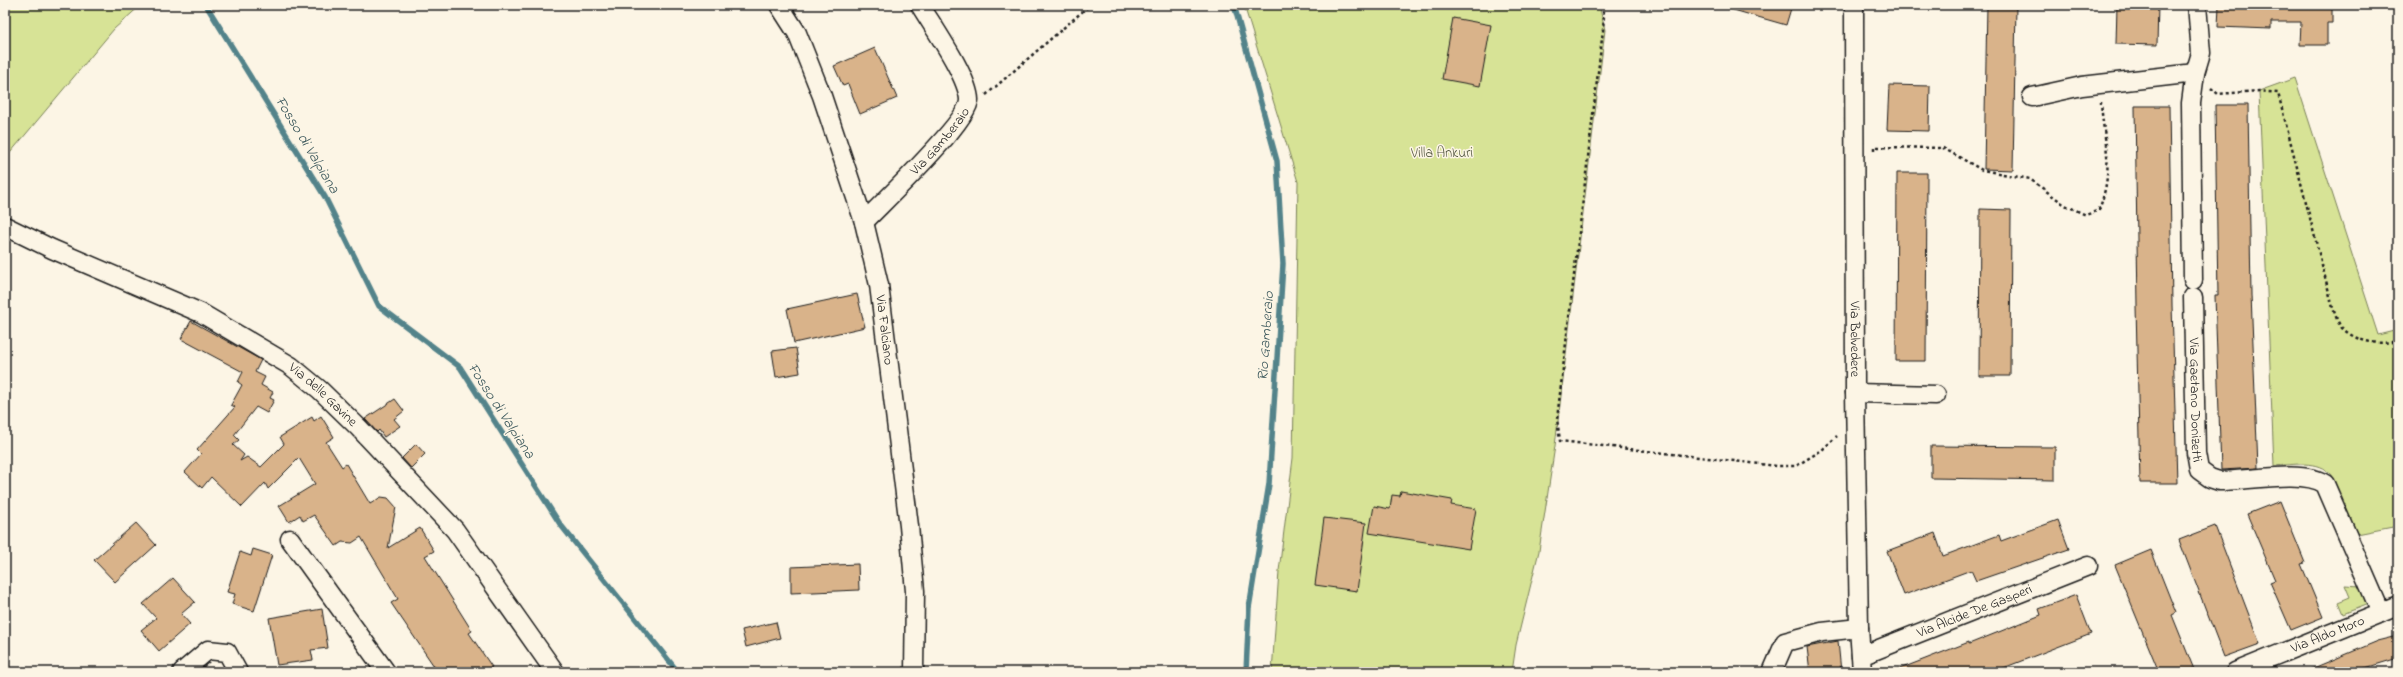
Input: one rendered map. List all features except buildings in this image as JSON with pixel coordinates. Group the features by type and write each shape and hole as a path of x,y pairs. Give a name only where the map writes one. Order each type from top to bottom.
{"street":[{"name":"Via Falciano","path":"779,5 797,33 819,89 864,222 879,285 909,526 915,591 914,672"},
{"name":"Via Gamberaio","path":"864,222 938,146 963,115 968,106 968,91 947,50 920,5"},
{"name":"Via Belvedere","path":"1854,5 1855,393 1858,628 1861,664"},
{"name":"Via Gaetano Donizetti","path":"2197,5 2201,53 2195,73 2191,103 2196,453 2199,470 2210,478 2219,481 2302,476 2319,480 2325,484 2381,613"},
{"path":"2032,97 2056,90 2111,82 2195,73"},
{"name":"Via delle Gavine","path":"5,226 52,249 201,313 291,366 359,428 455,530 555,672"},
{"path":"1855,393 1936,395"},
{"path":"290,538 386,672"},
{"name":"Via Alcide De Gasperi","path":"1861,664 2088,566"},
{"name":"Via Aldo Moro","path":"2235,672 2398,606"},
{"path":"1772,672 1785,642 1822,632 1858,628"},
{"path":"182,672 208,650 227,652 238,672"}],"path":[{"path":"963,115 1090,5"},
{"path":"1601,5 1604,15 1603,30 1557,419 1560,441 1777,466 1796,466 1822,450 1843,431"},
{"path":"2195,73 2218,94 2259,91 2278,93 2333,308 2341,328 2366,342 2380,344 2398,341"},
{"path":"1874,155 1874,147 1942,148 1982,170 2030,179 2065,205 2086,215 2099,210 2109,178 2108,146 2100,93 2111,82"}],"green space":[{"path":"5,5 141,5 114,29 5,159"},
{"name":"Villa Ankuri","path":"1244,5 1599,5 1605,30 1555,446 1539,551 1516,645 1512,672 1272,672 1279,571 1293,458 1298,182"},
{"path":"2295,78 2378,335 2398,330 2398,526 2357,534 2331,475 2326,470 2305,464 2274,466 2259,91"},
{"path":"2345,585 2360,586 2368,604 2343,614 2338,602 2350,597"}],"waterway":[{"name":"Fosso di Valpiana","path":"206,5 325,197 379,306 460,367 560,524 678,672"},
{"name":"Rio Gamberaio","path":"1234,5 1277,161 1283,264 1269,484 1249,608 1246,672"}]}
